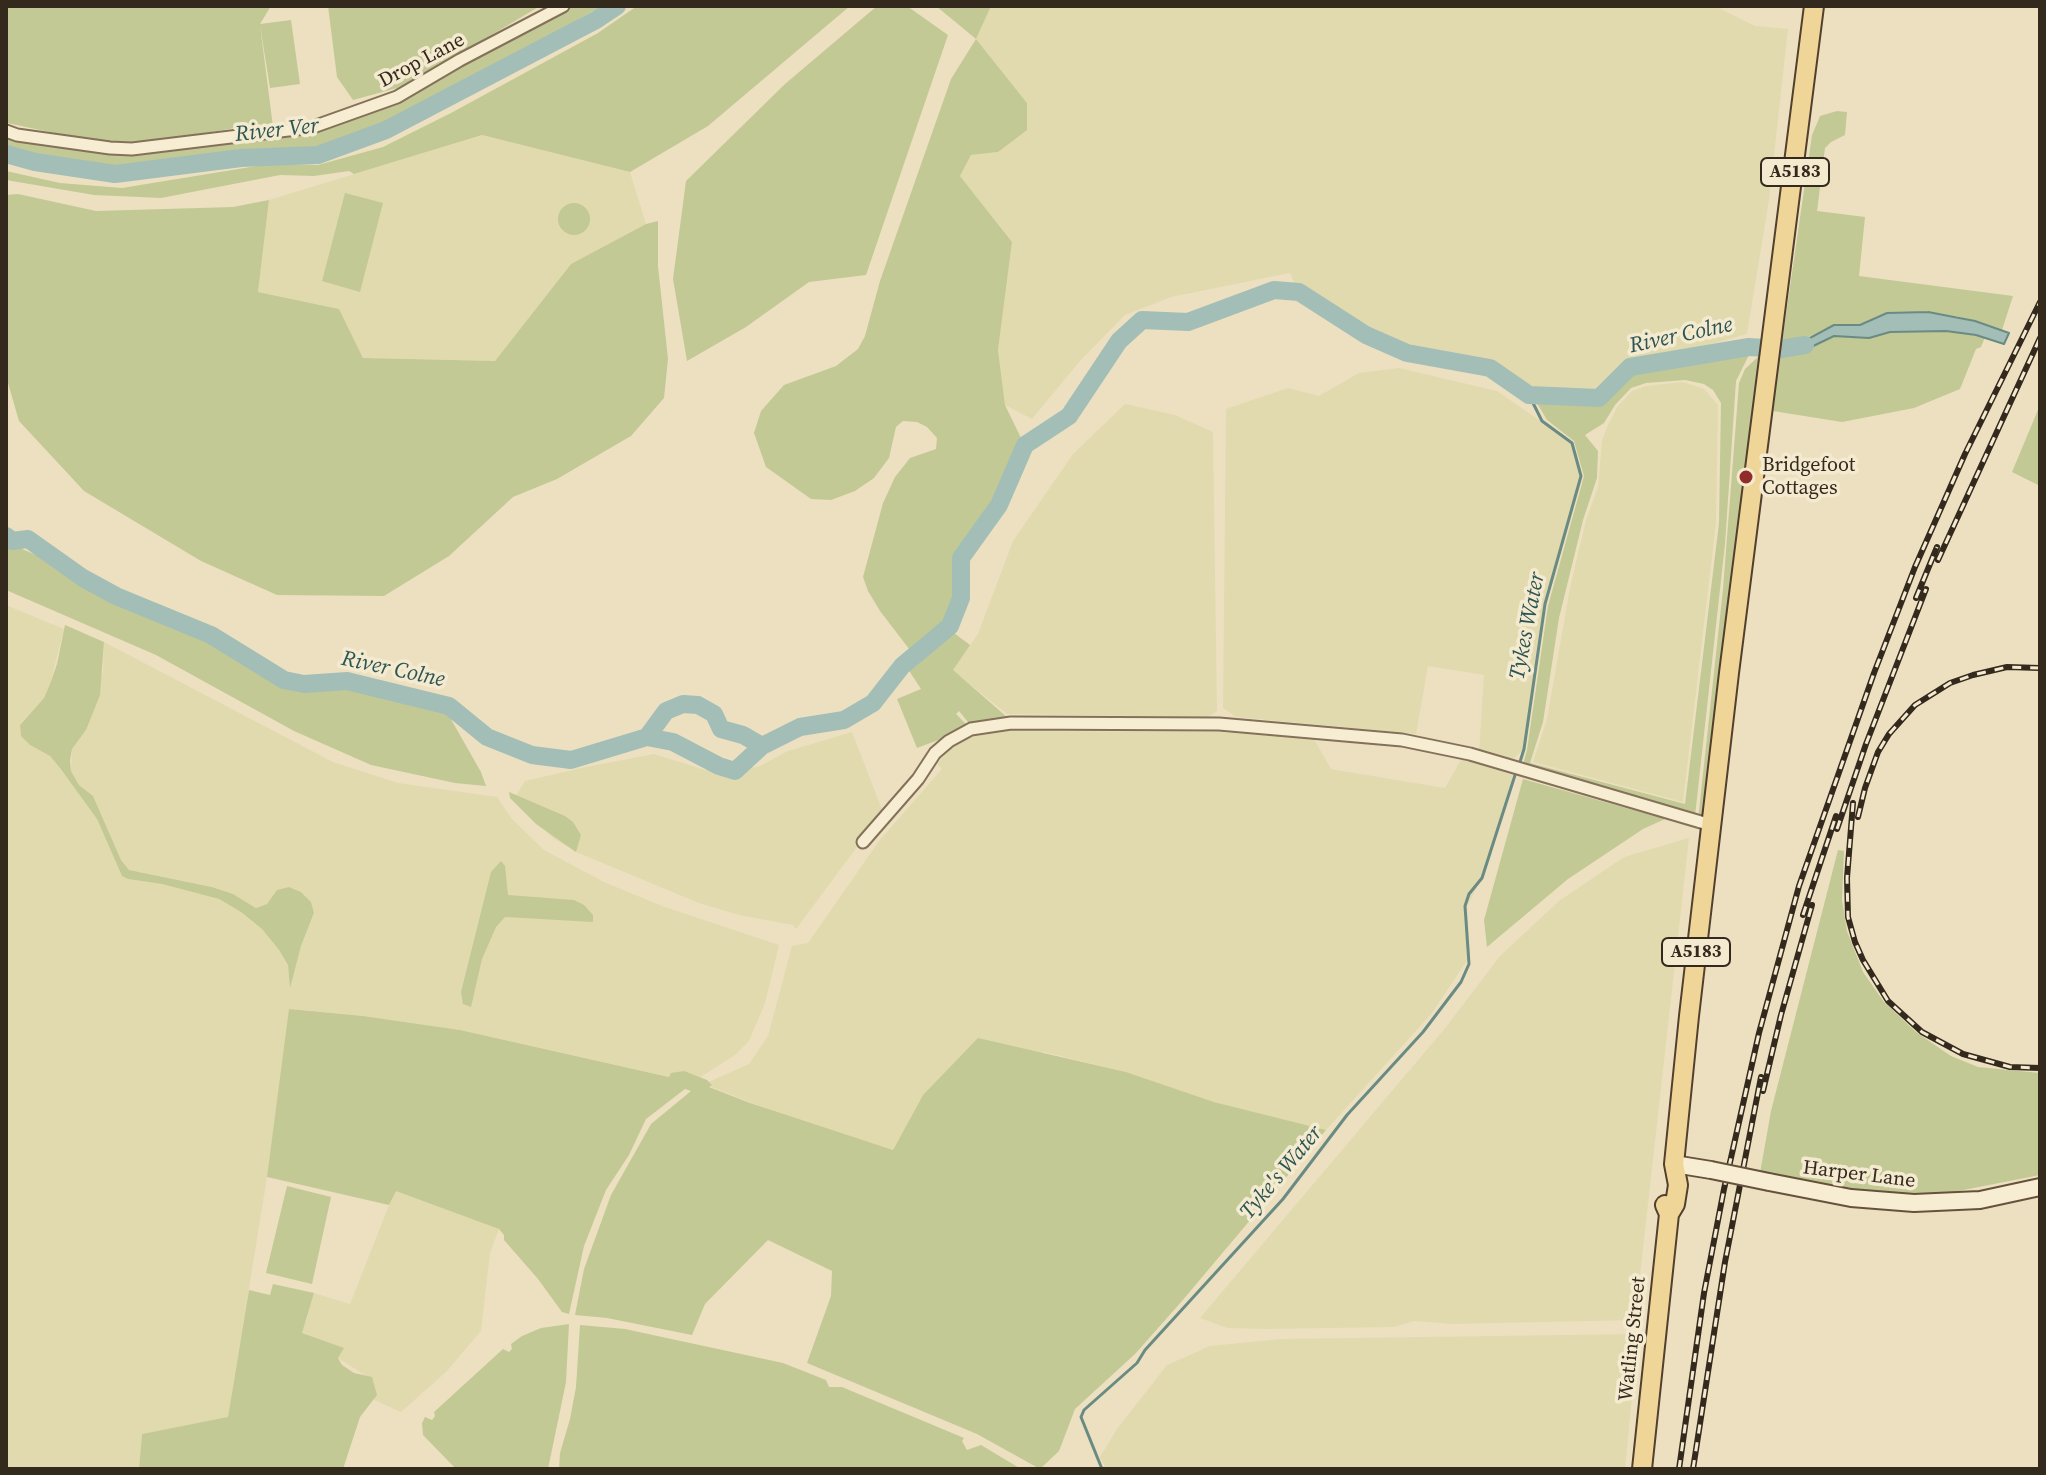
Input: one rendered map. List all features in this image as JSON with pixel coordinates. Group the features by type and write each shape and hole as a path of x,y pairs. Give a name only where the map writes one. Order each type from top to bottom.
{"main road":[{"name":"A5183","path":"1674,1164 1711,825 1814,6"},
{"name":"Harper Lane","path":"1674,1164 1851,1198 1914,1203 1980,1200 2040,1187"},
{"name":"Watling Street","path":"1642,1469 1669,1214 1665,1204 1667,1184 1674,1164"}],"street":[{"name":"Drop Lane","path":"6,131 63,142 132,149 313,127 397,97 563,6"},
{"path":"863,842 918,779 935,753 949,741 971,729 1011,723 1219,724 1402,740 1470,754 1711,825"}],"shaded area":[{"path":"991,6 1715,6 1755,26 1788,29 1769,200 1747,334 1630,367 1599,398 1529,395 1489,368 1407,353 1366,335 1299,293 1290,273 1171,297 1125,315 1080,361 1032,419 1005,405 998,350 1012,242 960,176 971,155 998,152 1027,103 976,39"},
{"path":"482,135 630,172 646,224 571,264 495,361 363,358 339,309 258,292 269,200"},
{"path":"1399,368 1497,391 1572,443 1581,476 1545,604 1524,749 1512,760 1479,752 1484,675 1428,666 1416,734 1236,717 1223,708 1226,409 1288,388 1319,396 1359,373"},
{"path":"1683,382 1704,389 1718,405 1716,523 1683,802 1533,762 1547,719 1570,588 1586,520 1598,487 1602,440 1618,406 1632,391 1646,386"},
{"path":"1125,404 1175,415 1213,432 1217,711 1208,717 1007,714 952,670 978,634 1013,541 1073,454"},
{"path":"6,605 64,629 50,684 44,698 20,724 21,735 30,745 50,756 97,819 122,876 219,899 241,912 262,929 279,950 288,965 290,984 314,914 311,902 301,892 289,887 267,904 256,908 233,894 212,887 129,870 121,860 93,796 79,785 71,771 72,749 86,730 103,672 104,642 333,762 398,783 497,797 512,819 544,850 604,882 662,906 779,945 765,1003 749,1041 735,1055 693,1082 460,1030 290,1009 267,1177 228,1418 142,1434 139,1469 6,1469"},
{"path":"993,731 1219,732 1314,739 1331,769 1445,788 1462,758 1513,775 1482,878 1467,906 1470,956 1432,1013 1326,1130 1214,1102 1126,1072 1044,1052 923,1095 893,1150 785,1116 704,1084 749,1064 768,1036 792,946 808,943 879,841 942,769 937,764 950,749 972,736"},
{"path":"852,732 883,812 796,929 793,925 739,915 699,903 576,852 553,838 513,801 525,781 586,767 654,754 705,770 758,767 788,751"},
{"path":"1689,838 1635,1320 1452,1324 1414,1321 1394,1327 1266,1329 1227,1328 1200,1318 1446,1027 1500,956 1559,901 1624,857"},
{"path":"395,1190 499,1229 490,1253 481,1331 446,1372 401,1412 374,1400 371,1379 338,1358 343,1349 302,1333 314,1293 350,1304"},
{"path":"1638,1334 1625,1469 1106,1469 1100,1457 1117,1429 1167,1365 1210,1346 1281,1339"}],"green space":[{"path":"6,6 271,6 260,24 291,20 300,84 270,88 260,25 273,127 241,127 132,145 111,145 7,123"},
{"path":"328,6 540,6 408,85 353,100 337,77"},
{"path":"571,6 602,6 435,100 358,138 320,149 116,171 36,159 6,151 6,132 110,151 313,129 456,66"},
{"path":"637,6 850,6 708,126 630,172 482,135 354,174 349,171 314,176 280,175 161,198 94,195 6,180 6,171 60,183 122,188 269,164 318,165 383,147 598,33"},
{"path":"877,6 907,6 948,35 866,275 809,282 746,327 687,361 673,279 686,181 785,84"},
{"path":"936,6 991,6 976,39"},
{"path":"976,39 1027,103 1027,130 998,152 971,155 960,176 1012,242 998,350 1005,405 1022,440 1006,477 958,555 958,593 948,624 913,654 880,611 863,577 883,503 895,477 910,458 936,449 937,438 917,422 903,421 896,427 889,458 874,478 855,491 831,500 811,499 766,467 754,433 761,411 784,385 836,366 858,349 951,79"},
{"path":"1837,111 1847,112 1845,135 1825,148 1817,211 1865,217 1859,276 2013,296 2002,330 1956,316 1902,312 1878,316 1860,325 1844,324 1825,329 1798,342 1782,342 1812,135 1820,116"},
{"path":"345,193 383,203 360,292 322,281"},
{"path":"18,194 96,211 233,207 269,200 258,292 339,309 363,358 495,361 571,264 646,224 658,221 658,266 668,359 664,398 631,436 557,479 513,497 449,556 384,596 277,595 201,561 84,491 19,421 6,376 6,195"},
{"path":"574,203 585,208 590,219 585,230 574,235 563,230 558,219 563,208"},
{"path":"1946,331 1985,337 1981,347 1976,349 1960,389 1914,408 1842,422 1773,411 1780,353 1805,350 1833,336 1869,338 1890,332"},
{"path":"1751,351 1736,381 1725,544 1695,816 1522,768 1548,606 1584,476 1574,441 1547,420 1534,398 1601,401 1632,368","holes":["1685,380 1704,384 1713,390 1721,403 1719,523 1685,804 1530,763 1543,722 1559,618 1583,520 1597,478 1598,451 1585,435 1604,423 1631,388 1646,383"]},
{"path":"1758,357 1764,357 1727,620 1704,814 1698,820 1723,589 1739,383 1745,369"},
{"path":"2040,405 2040,486 2012,472"},
{"path":"6,542 59,565 100,591 210,639 272,678 288,684 312,686 345,684 444,707 486,786 455,783 371,765 294,731 156,655 6,590"},
{"path":"65,625 104,642 100,695 86,730 72,749 70,761 71,771 79,785 93,796 121,860 129,870 212,887 233,894 256,908 267,904 277,890 289,887 301,892 311,902 314,913 290,988 288,965 279,950 262,929 241,912 219,899 122,876 97,819 50,756 21,736 20,725 44,698 50,684"},
{"path":"950,630 970,645 953,670 1008,718 972,727 959,711 956,714 966,724 941,739 917,748 897,699 921,689 906,666"},
{"path":"1523,779 1665,819 1643,829 1568,879 1487,947 1484,920"},
{"path":"509,792 573,822 581,835 576,852 536,824 510,798"},
{"path":"1838,850 1844,851 1842,900 1847,931 1863,972 1884,1002 1916,1032 1951,1056 1978,1067 2040,1073 2040,1175 1948,1193 1892,1194 1839,1190 1760,1173 1771,1111"},
{"path":"501,861 505,866 508,895 574,900 593,915 593,922 505,917 496,927 482,959 471,1007 463,1004 461,992 491,872"},
{"path":"289,1009 460,1030 669,1077 671,1073 684,1071 707,1080 712,1085 709,1087 750,1103 893,1150 923,1095 978,1038 1126,1072 1214,1102 1326,1130 1135,1354 1075,1409 1059,1451 1040,1469 977,1434 807,1363 831,1296 832,1271 768,1240 705,1304 692,1335 607,1318 575,1315 584,1269 611,1195 651,1124 691,1091 685,1089 646,1119 629,1155 606,1190 584,1246 569,1314 562,1312 504,1240 499,1229 396,1191 389,1205 267,1177"},
{"path":"287,1186 331,1197 312,1284 266,1273"},
{"path":"273,1284 314,1293 302,1333 344,1348 338,1358 342,1365 354,1373 372,1377 377,1395 360,1417 343,1469 139,1469 142,1434 228,1417 249,1290 270,1295"},
{"path":"569,1324 566,1382 548,1469 456,1469 423,1435 425,1417 432,1420 434,1412 503,1349 509,1352 511,1344 522,1336 541,1328"},
{"path":"580,1325 625,1329 783,1363 826,1380 829,1387 842,1387 964,1438 962,1441 967,1450 981,1445 1021,1469 559,1469 576,1387"}],"water":[{"path":"1928,312 1975,321 2009,333 2004,344 1976,335 1946,331 1890,332 1869,338 1834,336 1805,350 1780,353 1782,342 1808,339 1834,325 1860,325 1887,313"}],"waterway":[{"name":"River Ver","path":"6,154 35,162 115,174 241,158 318,155 386,130 596,20 617,6"},
{"name":"River Colne","path":"6,536 12,541 28,539 83,578 116,596 211,635 284,680 304,684 347,681 449,706 487,737 532,755 571,760 647,737 673,742 735,771 762,746 800,727 844,720 873,703 902,666 950,626 961,598 961,558 999,505 1025,445 1069,416 1119,341 1142,320 1188,322 1274,290 1299,292 1366,335 1407,353 1490,368 1529,395 1599,398 1630,367 1749,347 1781,349 1805,345"},
{"name":"Tykes Water","path":"1519,765 1545,604 1581,476 1572,443 1542,421 1529,395"},
{"name":"River Colne","path":"647,737 666,711 683,704 698,705 714,714 721,729 743,735 762,746"},
{"name":"Tyke's Water","path":"1102,1469 1081,1417 1084,1410 1137,1363 1145,1350 1283,1199 1347,1115 1423,1032 1461,982 1469,964 1465,906 1469,894 1482,878 1516,772"}],"railway":[{"path":"1679,1469 1704,1293 1724,1189 1759,1033 1799,886 1915,567 1965,454 2040,302"},
{"path":"1938,560 2040,338"},
{"path":"1916,598 1937,547"},
{"path":"1837,829 1926,589"},
{"path":"1858,817 1878,752 1889,734 1915,705 1950,683 1973,675 2007,667 2040,668"},
{"path":"1853,803 1847,878 1848,917 1863,960 1888,1001 1922,1032 1963,1054 2010,1067 2040,1068"},
{"path":"1803,915 1836,816"},
{"path":"1763,1091 1812,905"},
{"path":"1693,1469 1725,1262 1761,1077"}],"place":[{"name":"Bridgefoot Cottages","path":"1746,477"}]}
